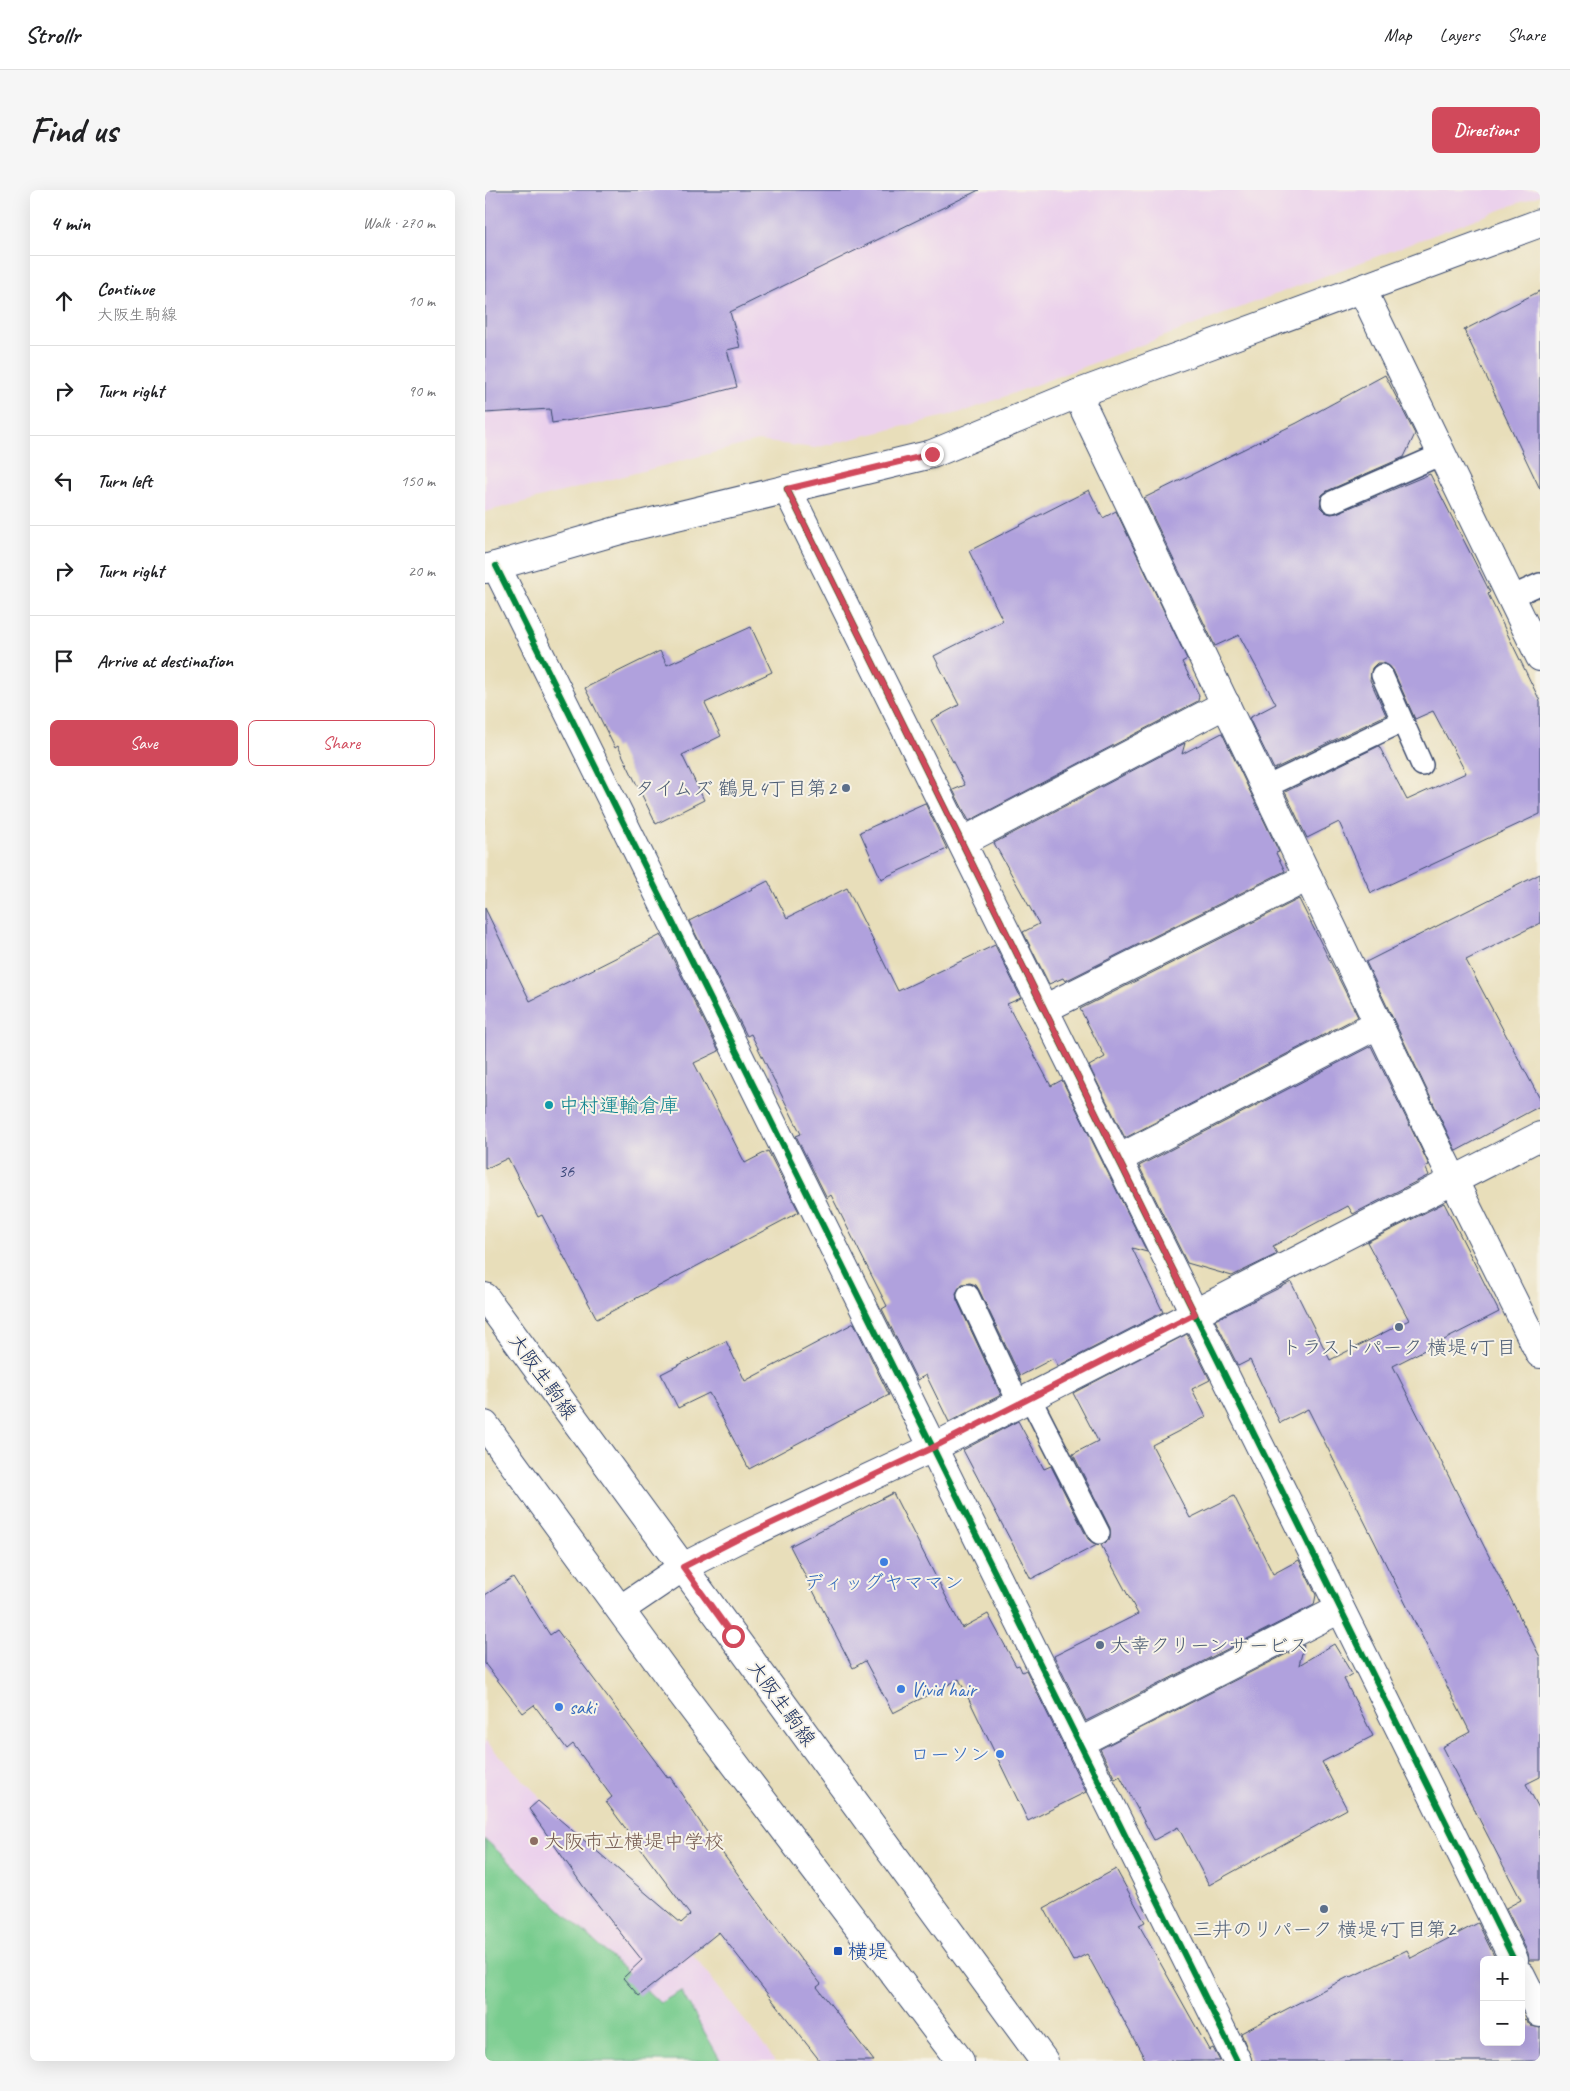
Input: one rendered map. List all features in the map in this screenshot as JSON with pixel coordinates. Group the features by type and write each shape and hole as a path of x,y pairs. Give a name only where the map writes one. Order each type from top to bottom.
{"street":[{"path":"1237,2061 491,568 627,528 932,454 1077,394 1540,223"},
{"path":"1362,290 1540,656"},
{"path":"1077,394 1453,1180 1540,1354"},
{"path":"787,489 1511,1956"},
{"path":"962,842 1225,704"},
{"path":"1044,1009 1308,877"},
{"path":"1118,1159 1379,1024"},
{"path":"621,1609 683,1567 736,1540 932,1448 1540,1136"},
{"name":"大阪生駒線","path":"485,1297 1044,2061"},
{"path":"485,1425 673,1681 960,2061"},
{"path":"1078,1743 1340,1609"},
{"path":"1525,1983 1540,2013"}],"lane":[{"path":"1332,502 1442,454"},
{"path":"1511,597 1540,584"},
{"path":"1381,675 1421,765"},
{"path":"1266,787 1401,722"},
{"path":"968,1295 1024,1401 1099,1533"}],"shaded area":[{"path":"485,190 1540,190 1540,195 966,411 815,448 758,441 485,512"},
{"name":"大阪市立横堤中学校","path":"485,1741 682,1941 776,2061 485,2061"}],"green space":[{"path":"485,1839 660,2003 681,1991 721,2061 485,2061"}],"building":[{"path":"485,190 979,190 730,312 740,347 727,350 737,387 668,405 552,423 550,409 485,413"},
{"path":"1540,291 1540,489 1464,330"},
{"path":"1385,375 1415,434 1404,457 1327,491 1322,495 1320,507 1325,512 1337,513 1430,474 1490,592 1488,594 1540,701 1540,814 1371,893 1339,822 1307,838 1285,792 1379,746 1407,800 1466,773 1433,711 1415,719 1393,670 1384,663 1377,663 1372,668 1370,680 1386,715 1274,769 1249,718 1276,704 1239,635 1215,646 1144,498 1297,423"},
{"path":"1089,490 1103,518 1116,511 1187,659 1182,662 1199,695 1198,701 969,821 953,790 965,785 931,720 959,705 934,656 1003,621 969,551"},
{"path":"751,627 772,672 705,703 721,736 682,755 704,800 656,824 618,746 615,748 585,688 660,651 667,665"},
{"path":"1222,733 1279,852 1276,853 1285,871 1065,981 1063,978 1049,984 1023,932 1039,924 994,843 1185,743 1182,754"},
{"path":"925,803 947,849 881,879 860,832"},
{"path":"1540,874 1540,923 1466,960 1540,1099 1540,1106 1456,1151 1366,962"},
{"path":"768,881 787,918 847,888 898,991 995,945 1021,998 1007,1004 1051,1086 1062,1080 1147,1252 1132,1248 1163,1312 1058,1366 1054,1358 1020,1376 976,1285 970,1283 962,1284 956,1293 957,1300 1001,1395 949,1422 926,1375 917,1380 882,1309 887,1306 831,1195 827,1198 796,1136 801,1134 751,1034 747,1036 689,921"},
{"path":"1299,899 1358,1017 1125,1138 1089,1066 1105,1057 1080,1009"},
{"path":"485,908 530,1001 661,935 719,1051 694,1063 745,1163 768,1151 799,1212 597,1319 542,1215 538,1217 508,1158 485,1169"},
{"path":"1371,1046 1429,1165 1425,1167 1429,1175 1353,1214 1348,1206 1273,1246 1277,1254 1232,1276 1187,1263 1139,1166"},
{"path":"1444,1203 1499,1312 1393,1366 1540,1657 1540,1777 1526,1784 1540,1810 1540,1960 1529,1960 1528,1953 1506,1908 1521,1900 1442,1747 1470,1732 1308,1409 1280,1423 1250,1360 1238,1366 1215,1320 1291,1282 1330,1360 1409,1320 1367,1242"},
{"path":"854,1323 889,1395 749,1469 709,1393 678,1408 661,1374 726,1341 745,1381"},
{"path":"1187,1334 1210,1380 1192,1389 1206,1417 1152,1445 1190,1518 1234,1496 1273,1574 1299,1560 1316,1595 1314,1605 1086,1721 1054,1656 1138,1614 1101,1545 1110,1539 1110,1528 1073,1454 1098,1441 1073,1393"},
{"path":"1018,1421 1044,1469 1051,1466 1088,1539 1097,1545 1031,1579 963,1450"},
{"path":"893,1493 962,1628 988,1614 1016,1666 1019,1665 1022,1672 1026,1670 1086,1792 1028,1821 959,1679 893,1713 865,1661 853,1668 790,1546"},
{"path":"513,1577 550,1635 557,1630 668,1778 670,1777 704,1828 801,1960 821,1984 817,1987 874,2061 820,2061 719,1932 639,1996 623,1978 642,1960 583,1886 529,1809 538,1801 681,1923 690,1915 606,1802 612,1797 573,1744 567,1749 534,1705 523,1713 485,1664 485,1595"},
{"path":"1334,1644 1352,1674 1344,1679 1373,1736 1322,1762 1347,1809 1209,1885 1178,1827 1154,1840 1120,1776 1115,1779 1100,1749 1304,1645 1299,1665"},
{"path":"1116,1869 1145,1922 1139,1925 1209,2050 1213,2048 1220,2061 1146,2061 1087,1954 1073,1961 1044,1908"},
{"path":"1478,1923 1494,1956 1480,1956 1480,2046 1525,2046 1525,2019 1531,2026 1540,2028 1540,2061 1252,2061 1241,2033 1350,1976 1407,1950 1411,1958"}],"cycle path":[{"path":"787,489 1512,1956"},
{"path":"496,566 1237,2061"}],"place":[{"name":"タイムズ 鶴見4丁目第2","path":"846,788"},
{"name":"中村運輸倉庫","path":"549,1105"},
{"name":"トラストパーク 横堤4丁目","path":"1399,1327"},
{"name":"ディッグヤママン","path":"884,1562"},
{"name":"大幸クリーンサービス","path":"1100,1645"},
{"name":"Vivid hair","path":"901,1689"},
{"name":"saki","path":"559,1707"},
{"name":"ローソン","path":"1000,1754"},
{"name":"大阪市立横堤中学校","path":"534,1841"},
{"name":"三井のリパーク 横堤4丁目第2","path":"1324,1909"},
{"name":"横堤","path":"838,1951"}],"route":[{"path":"733,1636 683,1567 736,1540 932,1448 1195,1314 787,489 932,454"}]}
